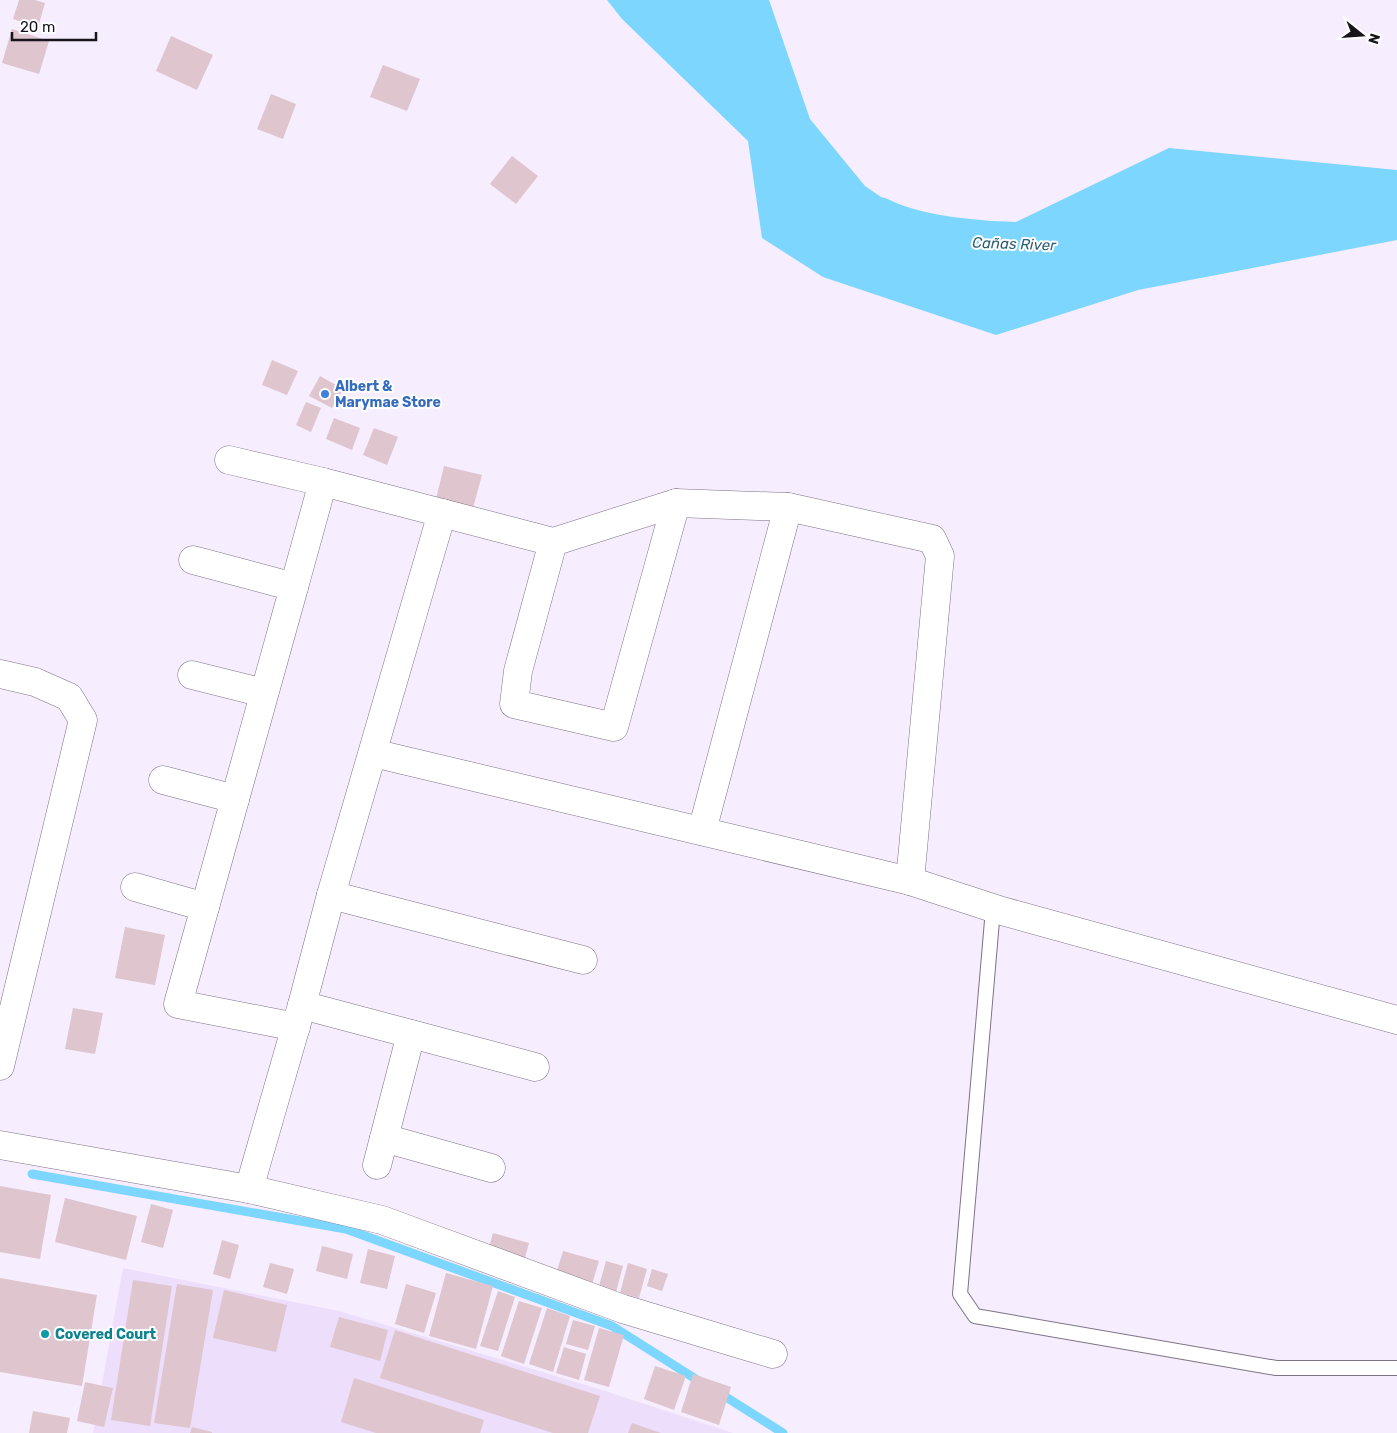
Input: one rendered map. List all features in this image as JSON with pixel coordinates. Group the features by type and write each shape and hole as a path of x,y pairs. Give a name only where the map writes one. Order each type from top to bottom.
{"street":[{"path":"229,460 554,542 676,504 788,507 932,538 940,556 910,881"},
{"path":"322,482 178,1004 299,1016 411,1034 535,1067"},
{"path":"554,542 518,671 514,704 614,727 676,504"},
{"path":"702,831 788,507"},
{"path":"249,1189 299,1016 331,895 442,513"},
{"path":"193,560 294,586"},
{"path":"0,674 35,682 69,697 83,720 0,1066"},
{"path":"192,675 264,693"},
{"path":"373,753 910,881 993,908 1397,1020"},
{"path":"163,780 235,799"},
{"path":"135,887 205,907"},
{"path":"331,895 584,960"},
{"path":"377,1165 411,1034"},
{"path":"384,1138 491,1168"},
{"path":"0,1145 249,1189 382,1220 623,1309 772,1354"}],"lane":[{"path":"993,908 960,1294 975,1316 1276,1368 1397,1368"}],"shaded area":[{"path":"123,1268 339,1311 602,1390 733,1433 93,1433"}],"water":[{"path":"607,0 769,0 810,119 865,186 958,250 1169,148 1397,170 1397,240 1138,290 996,335 823,277 762,238 748,141 622,19"}],"building":[{"path":"19,0 35,0 45,3 38,27 13,19"},
{"path":"12,29 49,41 39,74 2,63"},
{"path":"171,36 213,55 197,90 156,71"},
{"path":"383,65 420,79 407,111 370,97"},
{"path":"271,94 296,104 283,139 257,129"},
{"path":"512,156 538,176 516,204 490,184"},
{"path":"272,360 298,371 287,395 262,385"},
{"path":"320,376 343,389 332,408 309,396"},
{"path":"306,402 321,408 311,432 296,425"},
{"path":"334,418 360,428 352,450 326,439"},
{"path":"374,428 398,437 387,465 363,455"},
{"path":"444,466 482,475 473,508 436,499"},
{"path":"125,927 165,935 155,985 115,978"},
{"path":"73,1008 103,1013 95,1054 65,1049"},
{"path":"0,1186 51,1195 40,1259 0,1252"},
{"path":"65,1198 137,1216 126,1260 55,1242"},
{"path":"151,1204 173,1210 163,1248 141,1242"},
{"path":"493,1233 529,1243 524,1261 488,1251"},
{"path":"222,1240 239,1245 230,1279 213,1274"},
{"path":"322,1246 353,1254 347,1279 316,1271"},
{"path":"368,1249 395,1256 387,1289 360,1283"},
{"path":"563,1251 599,1261 592,1284 556,1274"},
{"path":"606,1261 623,1266 616,1292 599,1286"},
{"path":"270,1263 294,1269 287,1294 263,1287"},
{"path":"628,1263 647,1269 639,1298 620,1293"},
{"path":"652,1269 668,1274 662,1291 647,1286"},
{"path":"446,1273 493,1286 476,1349 429,1336"},
{"name":"Covered Court","path":"0,1278 97,1295 82,1386 0,1372"},
{"path":"133,1280 172,1286 150,1426 111,1420"},
{"path":"177,1284 213,1290 190,1428 154,1423"},
{"path":"406,1284 436,1293 424,1333 395,1324"},
{"path":"224,1290 287,1305 276,1352 213,1338"},
{"path":"498,1291 515,1297 498,1351 480,1346"},
{"path":"519,1301 542,1308 524,1364 501,1356"},
{"path":"547,1308 570,1316 553,1372 529,1364"},
{"path":"339,1317 388,1330 380,1361 330,1347"},
{"path":"573,1320 595,1326 588,1350 566,1344"},
{"path":"599,1328 624,1335 609,1387 584,1380"},
{"path":"395,1330 600,1396 588,1433 553,1433 380,1378"},
{"path":"564,1347 586,1354 579,1380 556,1373"},
{"path":"655,1366 686,1376 674,1410 644,1399"},
{"path":"693,1374 731,1387 719,1425 681,1412"},
{"path":"354,1378 484,1420 480,1433 376,1433 341,1422"},
{"path":"85,1382 113,1388 104,1427 77,1421"},
{"path":"33,1411 70,1418 67,1433 29,1433"},
{"path":"632,1423 661,1433 628,1433"},
{"path":"192,1427 212,1432 212,1433 190,1433"}],"waterway":[{"name":"Cañas River","path":"878,222 915,235 958,243 1040,247"},
{"path":"32,1174 346,1229 612,1326 702,1383"},
{"path":"718,1392 783,1433"}],"place":[{"name":"Albert & Marymae Store","path":"325,394"},
{"name":"Covered Court","path":"45,1334"}]}
